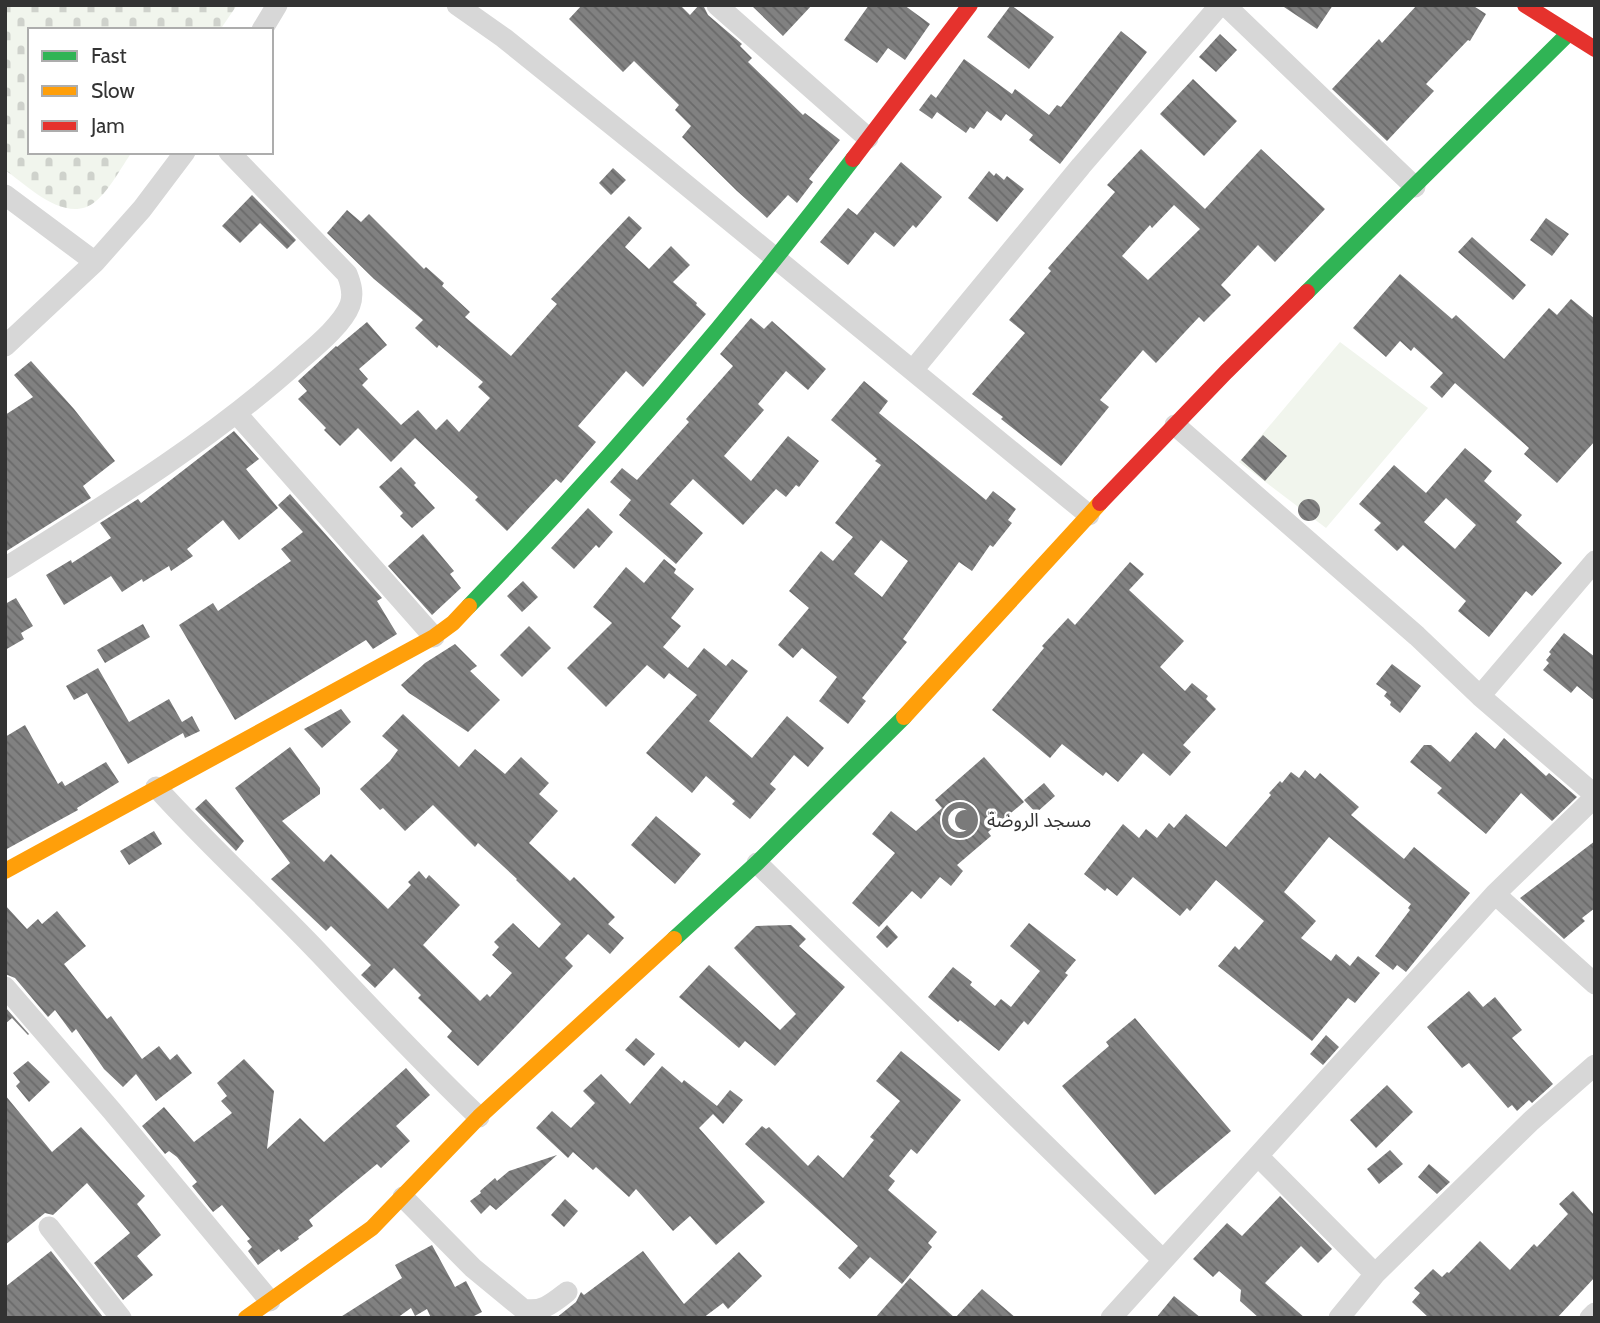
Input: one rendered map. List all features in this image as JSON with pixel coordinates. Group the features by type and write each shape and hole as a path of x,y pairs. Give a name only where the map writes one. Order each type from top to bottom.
{"main road":[{"path":"5,871 434,637 453,623 562,510 777,259 970,5"},
{"path":"1525,5 1595,50"},
{"path":"246,1318 372,1228 480,1117 757,863 916,705 1175,425 1569,33"}],"street":[{"path":"263,28 276,5"},
{"path":"457,5 504,38 1089,515"},
{"path":"717,5 868,138"},
{"path":"913,370 1081,166 1222,5 1415,187"},
{"path":"5,345 95,262 142,209 183,154"},
{"path":"5,568 175,458 237,414 313,349 344,316 352,296 347,274 231,154"},
{"path":"5,195 95,262"},
{"path":"237,414 434,637"},
{"path":"1111,1318 1495,894 1595,796 1175,425"},
{"path":"1480,696 1595,561"},
{"path":"156,787 204,840 480,1117"},
{"path":"757,863 1163,1260"},
{"path":"1495,894 1595,984"},
{"path":"5,986 270,1301"},
{"path":"1339,1318 1375,1273 1531,1121 1595,1065"},
{"path":"1258,1156 1375,1273"},
{"path":"403,1197 473,1268 523,1309 542,1309 567,1292"},
{"path":"49,1227 121,1318"},
{"path":"1590,1318 1595,1313"}],"green space":[{"path":"5,5 237,5 221,28 28,28 28,154 131,154 101,197 85,208 73,209 48,201 5,170"},
{"path":"1340,342 1428,408 1326,528 1239,462"}],"building":[{"path":"582,5 680,5 690,15 699,5 704,7 708,15 742,44 740,46 752,58 748,62 803,115 805,113 840,140 809,179 813,182 797,203 788,195 767,218 737,191 682,137 691,126 675,110 679,105 634,61 623,72 569,19"},
{"path":"751,5 812,5 783,36"},
{"path":"869,5 904,5 930,24 905,60 888,48 877,63 844,40"},
{"path":"1011,5 1054,37 1029,69 987,37"},
{"path":"1281,5 1333,5 1317,29"},
{"path":"1417,5 1472,5 1486,14 1470,41 1468,40 1426,84 1434,91 1387,141 1332,89 1379,39 1382,43"},
{"path":"1121,31 1147,52 1060,164 1029,140 1033,135 1006,114 1001,121 987,111 974,129 970,127 966,133 937,112 932,119 919,110 931,94 936,98 964,59 1012,94 1015,89 1049,115 1057,105 1061,107"},
{"path":"1220,34 1237,50 1216,72 1199,57"},
{"path":"1193,79 1237,121 1204,156 1160,114"},
{"path":"1141,149 1205,209 1261,149 1325,209 1275,262 1258,245 1221,285 1231,295 1204,322 1199,317 1156,363 1143,350 1100,400 1109,407 1061,466 972,394 1025,333 1009,320 1051,271 1048,268 1115,192 1107,185","holes":["1174,205 1200,229 1148,280 1122,256 1150,225 1152,228"]},
{"path":"901,162 942,197 916,228 913,225 894,247 875,232 848,265 820,242 848,208 857,215"},
{"path":"613,168 626,180 611,195 599,183"},
{"path":"989,171 1004,180 1007,176 1024,189 997,222 968,198"},
{"path":"252,195 296,240 287,249 260,223 240,243 222,226"},
{"path":"347,210 361,222 369,214 424,269 426,267 444,283 442,286 470,312 465,317 511,356 557,304 551,299 629,216 642,228 625,247 649,269 671,246 690,265 673,282 706,314 643,387 626,371 578,426 596,442 561,483 556,479 507,531 475,500 478,497 415,438 391,462 358,428 340,446 298,399 307,391 298,381 367,322 387,345 359,369 368,379 362,385 401,425 418,410 436,430 447,419 459,432 490,398 478,387 483,382 415,328 423,320 374,279 327,233"},
{"path":"1546,218 1569,234 1552,256 1530,240"},
{"path":"1472,237 1526,285 1513,300 1458,252"},
{"path":"1400,274 1452,319 1456,315 1504,359 1549,308 1557,315 1571,299 1595,319 1595,441 1557,483 1524,454 1529,448 1455,383 1442,398 1430,387 1443,373 1414,347 1411,351 1400,341 1386,357 1353,328"},
{"path":"751,318 764,329 772,321 826,369 808,390 786,371 758,404 764,410 724,456 751,481 788,436 819,461 799,487 796,485 786,497 776,489 743,525 693,479 670,504 703,533 676,564 619,515 631,500 610,482 622,468 637,480 689,422 686,419 733,366 720,354"},
{"path":"31,361 115,461 83,486 91,498 5,552 5,415 33,397 14,375"},
{"path":"864,381 888,401 879,413 986,500 993,491 1016,509 1008,520 1012,523 993,547 990,545 972,571 959,562 903,639 907,642 862,698 866,701 848,724 819,701 837,677 802,648 793,658 778,645 809,608 789,591 821,551 833,561 853,537 835,523 881,465 831,420","holes":["881,540 908,561 882,597 854,574"]},
{"path":"234,431 259,459 246,469 278,508 239,540 223,520 187,549 193,556 171,571 169,566 122,592 111,576 64,605 46,575 71,560 72,563 111,538 100,523 138,499 141,503"},
{"path":"1263,435 1287,456 1265,481 1241,460"},
{"path":"1465,448 1492,471 1484,481 1522,515 1516,522 1562,563 1532,596 1526,591 1489,637 1458,611 1466,601 1403,545 1397,551 1374,530 1381,523 1359,504 1394,465 1426,493","holes":["1446,498 1476,525 1455,549 1424,522"]},
{"path":"401,467 435,508 412,528 400,516 403,513 379,487"},
{"path":"290,494 382,598 377,601 397,634 373,649 366,640 235,720 179,625 213,603 218,611 291,561 281,549 303,532 278,505"},
{"path":"1305,499 1313,499 1320,506 1320,514 1313,521 1305,521 1298,514 1298,506"},
{"path":"588,508 613,532 599,548 596,545 574,569 551,548"},
{"path":"423,534 454,571 450,574 461,588 432,615 388,566"},
{"path":"664,559 676,569 674,573 694,589 671,618 681,626 663,647 688,668 704,648 726,666 732,659 748,671 709,721 752,758 787,716 824,748 808,767 794,755 770,784 776,789 750,819 732,804 735,801 706,776 692,793 646,753 697,695 669,673 664,679 647,665 606,707 567,668 612,623 593,607 626,567 644,583"},
{"path":"1130,562 1144,574 1129,590 1184,641 1160,667 1185,691 1192,683 1208,696 1206,699 1216,709 1183,745 1191,752 1170,776 1143,753 1118,782 1106,772 1103,776 1062,744 1050,758 992,710 1044,648 1042,646 1068,618 1075,625"},
{"path":"523,581 538,597 522,612 507,596"},
{"path":"16,598 33,626 21,633 24,639 5,650 5,604"},
{"path":"143,624 150,637 105,663 97,650"},
{"path":"529,626 551,648 522,677 500,655"},
{"path":"1564,633 1595,657 1595,701 1577,686 1571,693 1543,670 1549,663 1546,660 1551,654 1549,652"},
{"path":"455,644 477,666 470,671 500,700 468,732 401,685 425,663"},
{"path":"1392,664 1421,686 1400,713 1384,696 1387,692 1376,684"},
{"path":"98,668 129,722 169,699 182,722 192,716 200,731 185,738 183,733 128,764 87,693 74,700 66,686"},
{"path":"341,709 351,722 322,748 304,729"},
{"path":"403,714 459,767 475,749 505,774 521,757 549,783 539,794 558,811 529,843 570,881 574,877 615,917 608,924 624,938 610,954 588,934 565,958 573,966 478,1066 447,1037 452,1031 418,998 421,995 394,968 375,988 361,975 371,965 331,926 326,931 271,879 290,863 235,788 290,747 320,788 320,794 282,821 324,862 331,854 388,909 411,885 408,882 419,871 426,879 429,875 460,905 423,945 480,1001 487,994 490,997 512,973 492,955 499,947 494,942 513,923 539,948 561,924 517,879 478,843 475,847 433,805 405,831 360,789 398,750 382,736"},
{"path":"25,725 58,784 62,781 65,786 106,762 119,782 77,808 78,810 5,850 5,737"},
{"path":"1476,732 1495,749 1504,738 1546,776 1549,773 1577,797 1552,821 1521,793 1486,834 1437,793 1442,788 1410,762 1424,745 1431,745 1450,762"},
{"path":"984,757 1024,802 988,832 991,836 957,865 963,871 951,886 940,877 921,899 912,891 879,927 852,903 895,853 872,834 891,811 916,831 942,808 935,800"},
{"path":"1305,770 1315,779 1320,773 1359,807 1351,815 1404,859 1414,847 1470,893 1406,972 1397,965 1393,970 1375,956 1410,910 1408,908 1411,904 1329,837 1284,892 1316,921 1301,938 1331,961 1336,954 1350,966 1358,956 1380,973 1355,1003 1348,998 1312,1041 1218,966 1235,946 1239,950 1264,921 1216,880 1190,911 1187,908 1180,916 1133,877 1117,896 1107,888 1105,891 1084,874 1123,824 1139,838 1146,829 1157,838 1169,823 1174,828 1186,814 1226,847 1280,781 1282,783 1291,772 1299,778"},
{"path":"1044,783 1055,796 1036,813 1024,800"},
{"path":"206,799 244,841 236,851 195,809"},
{"path":"656,816 701,854 675,884 631,845"},
{"path":"154,831 162,844 129,865 120,851"},
{"path":"1595,841 1595,908 1582,918 1585,921 1564,939 1520,898"},
{"path":"5,905 27,929 38,919 42,924 57,911 86,946 64,964 107,1019 111,1016 142,1059 159,1046 170,1060 177,1054 192,1073 156,1101 136,1074 123,1087 104,1069 76,1029 72,1033 55,1010 48,1017 15,978 5,974"},
{"path":"1029,923 1076,960 1065,973 1068,975 1028,1025 1024,1021 999,1051 928,997 953,967 995,1006 1001,999 1011,1007 1040,971 1010,946"},
{"path":"791,925 806,939 799,946 845,987 775,1066 745,1041 739,1048 679,997 709,965 780,1030 796,1014 734,948 756,926"},
{"path":"887,925 898,937 887,948 876,937"},
{"path":"1469,991 1483,1007 1495,997 1522,1030 1512,1038 1553,1084 1532,1103 1529,1100 1517,1111 1512,1105 1508,1108 1469,1063 1462,1068 1427,1027"},
{"path":"5,1007 28,1035 12,1018 5,1024"},
{"path":"1135,1018 1231,1131 1155,1195 1062,1086 1109,1046 1106,1042"},
{"path":"1326,1035 1339,1047 1323,1065 1310,1054"},
{"path":"636,1038 655,1054 644,1066 625,1050"},
{"path":"901,1051 961,1100 917,1154 911,1149 889,1176 895,1181 888,1190 937,1232 928,1243 932,1247 902,1284 870,1257 850,1279 838,1268 858,1246 745,1144 762,1126 766,1129 769,1127 808,1166 818,1155 843,1178 874,1140 870,1137 900,1101 876,1081"},
{"path":"244,1059 274,1091 267,1149 300,1118 324,1142 406,1068 430,1095 396,1126 410,1141 381,1168 377,1164 309,1220 313,1226 298,1237 299,1239 281,1252 279,1249 258,1265 248,1251 252,1247 247,1241 250,1239 222,1205 213,1212 192,1186 197,1182 177,1157 169,1151 165,1154 142,1126 164,1107 194,1142 232,1113 221,1101 227,1096 217,1083"},
{"path":"28,1061 50,1082 29,1102 16,1086 20,1082 13,1073"},
{"path":"662,1066 717,1106 730,1090 743,1100 723,1124 713,1114 699,1128 765,1202 716,1245 690,1216 673,1231 636,1189 629,1197 596,1167 593,1170 573,1152 568,1158 536,1128 552,1111 571,1128 595,1103 583,1091 601,1074 630,1104"},
{"path":"1387,1085 1413,1112 1376,1148 1350,1120"},
{"path":"5,1095 52,1152 81,1127 145,1196 137,1204 161,1235 137,1256 153,1275 123,1300 94,1263 130,1233 87,1183 53,1215 45,1213 5,1245"},
{"path":"1390,1150 1403,1164 1379,1184 1367,1169"},
{"path":"557,1155 496,1210 490,1205 481,1214 470,1201 495,1178 497,1181 509,1171"},
{"path":"1429,1164 1450,1182 1437,1194 1418,1177"},
{"path":"1573,1191 1595,1216 1595,1277 1557,1318 1429,1318 1412,1302 1420,1293 1414,1288 1433,1269 1442,1277 1449,1273 1480,1241 1510,1270 1534,1244 1537,1247 1568,1214 1559,1204"},
{"path":"1280,1196 1332,1249 1318,1263 1301,1246 1265,1283 1305,1318 1259,1318 1240,1301 1241,1290 1219,1271 1213,1277 1193,1259 1227,1223 1242,1236"},
{"path":"565,1199 578,1211 564,1227 551,1215"},
{"path":"432,1245 455,1287 466,1281 482,1312 470,1318 431,1318 427,1309 415,1316 411,1308 397,1318 339,1318 402,1278 395,1265"},
{"path":"51,1251 102,1318 5,1318 5,1287"},
{"path":"643,1251 684,1304 739,1252 762,1276 728,1309 723,1303 703,1318 556,1318 576,1302 581,1292 584,1295"},
{"path":"910,1278 955,1318 875,1318"},
{"path":"982,1289 1016,1318 955,1318"},
{"path":"1174,1296 1201,1318 1156,1318"}],"traffic: fast":[{"path":"1307,292 1569,33"},
{"path":"469,606 570,499 668,388 762,275 853,159"},
{"path":"674,939 757,863 904,717"}],"traffic: slow":[{"path":"904,717 1100,503"},
{"path":"5,871 434,637 453,623 469,606"},
{"path":"246,1318 372,1228 479,1117 674,939"}],"traffic: jam":[{"path":"853,159 970,5"},
{"path":"1525,5 1595,49"},
{"path":"1100,503 1307,292"}],"place":[{"name":"مسجد الروضة","path":"960,820"}]}
